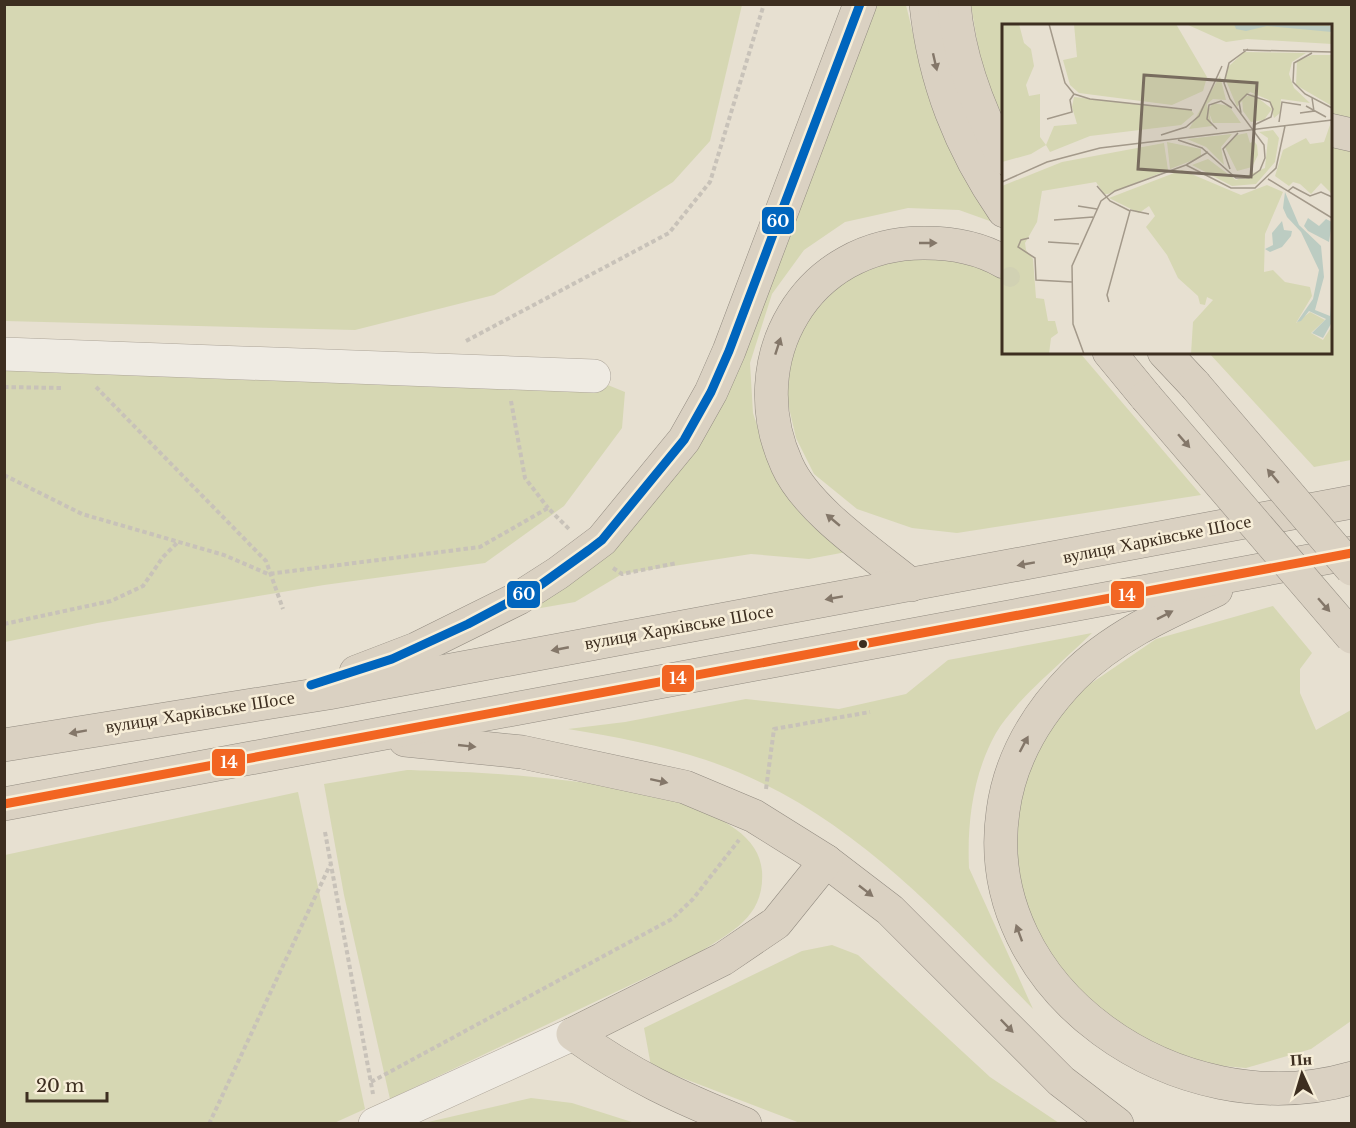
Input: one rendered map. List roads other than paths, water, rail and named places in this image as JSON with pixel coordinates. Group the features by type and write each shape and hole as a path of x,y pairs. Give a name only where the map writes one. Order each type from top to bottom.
{"highway":[{"path":"158,718 321,682 400,655 519,598 558,573 602,540 684,440 711,392 764,261 860,4"},
{"path":"926,4 933,60 949,110 968,154 1002,208"},
{"path":"954,4 961,46 973,91 1002,154"},
{"path":"1332,130 1352,135"},
{"path":"911,585 814,504 795,479 781,450 773,418 771,385 776,351 797,307 826,277 857,257 898,244 941,243 979,251 1002,261"},
{"path":"1111,354 1352,637"},
{"path":"1166,354 1352,569"},
{"path":"1182,354 1195,385"},
{"name":"вулиця Харківське Шосе","path":"4,745 158,718 328,693 1350,502"},
{"path":"4,804 1352,553"},
{"path":"1274,566 1204,595 1121,639 1089,662 1059,693 1030,733 1012,772 1003,812 1001,843 1004,875 1023,944 1057,1003 1078,1030 1098,1050 1152,1087 1206,1105 1241,1108 1307,1099 1352,1078"},
{"path":"367,736 522,752 685,787 754,816 826,861 890,910 1061,1081 1117,1124"},
{"path":"573,1034 723,959 776,923 826,861"},
{"path":"573,1034 653,1085 745,1124"}],"street":[{"path":"4,354 594,376"},
{"path":"377,1123 573,1034"}]}
